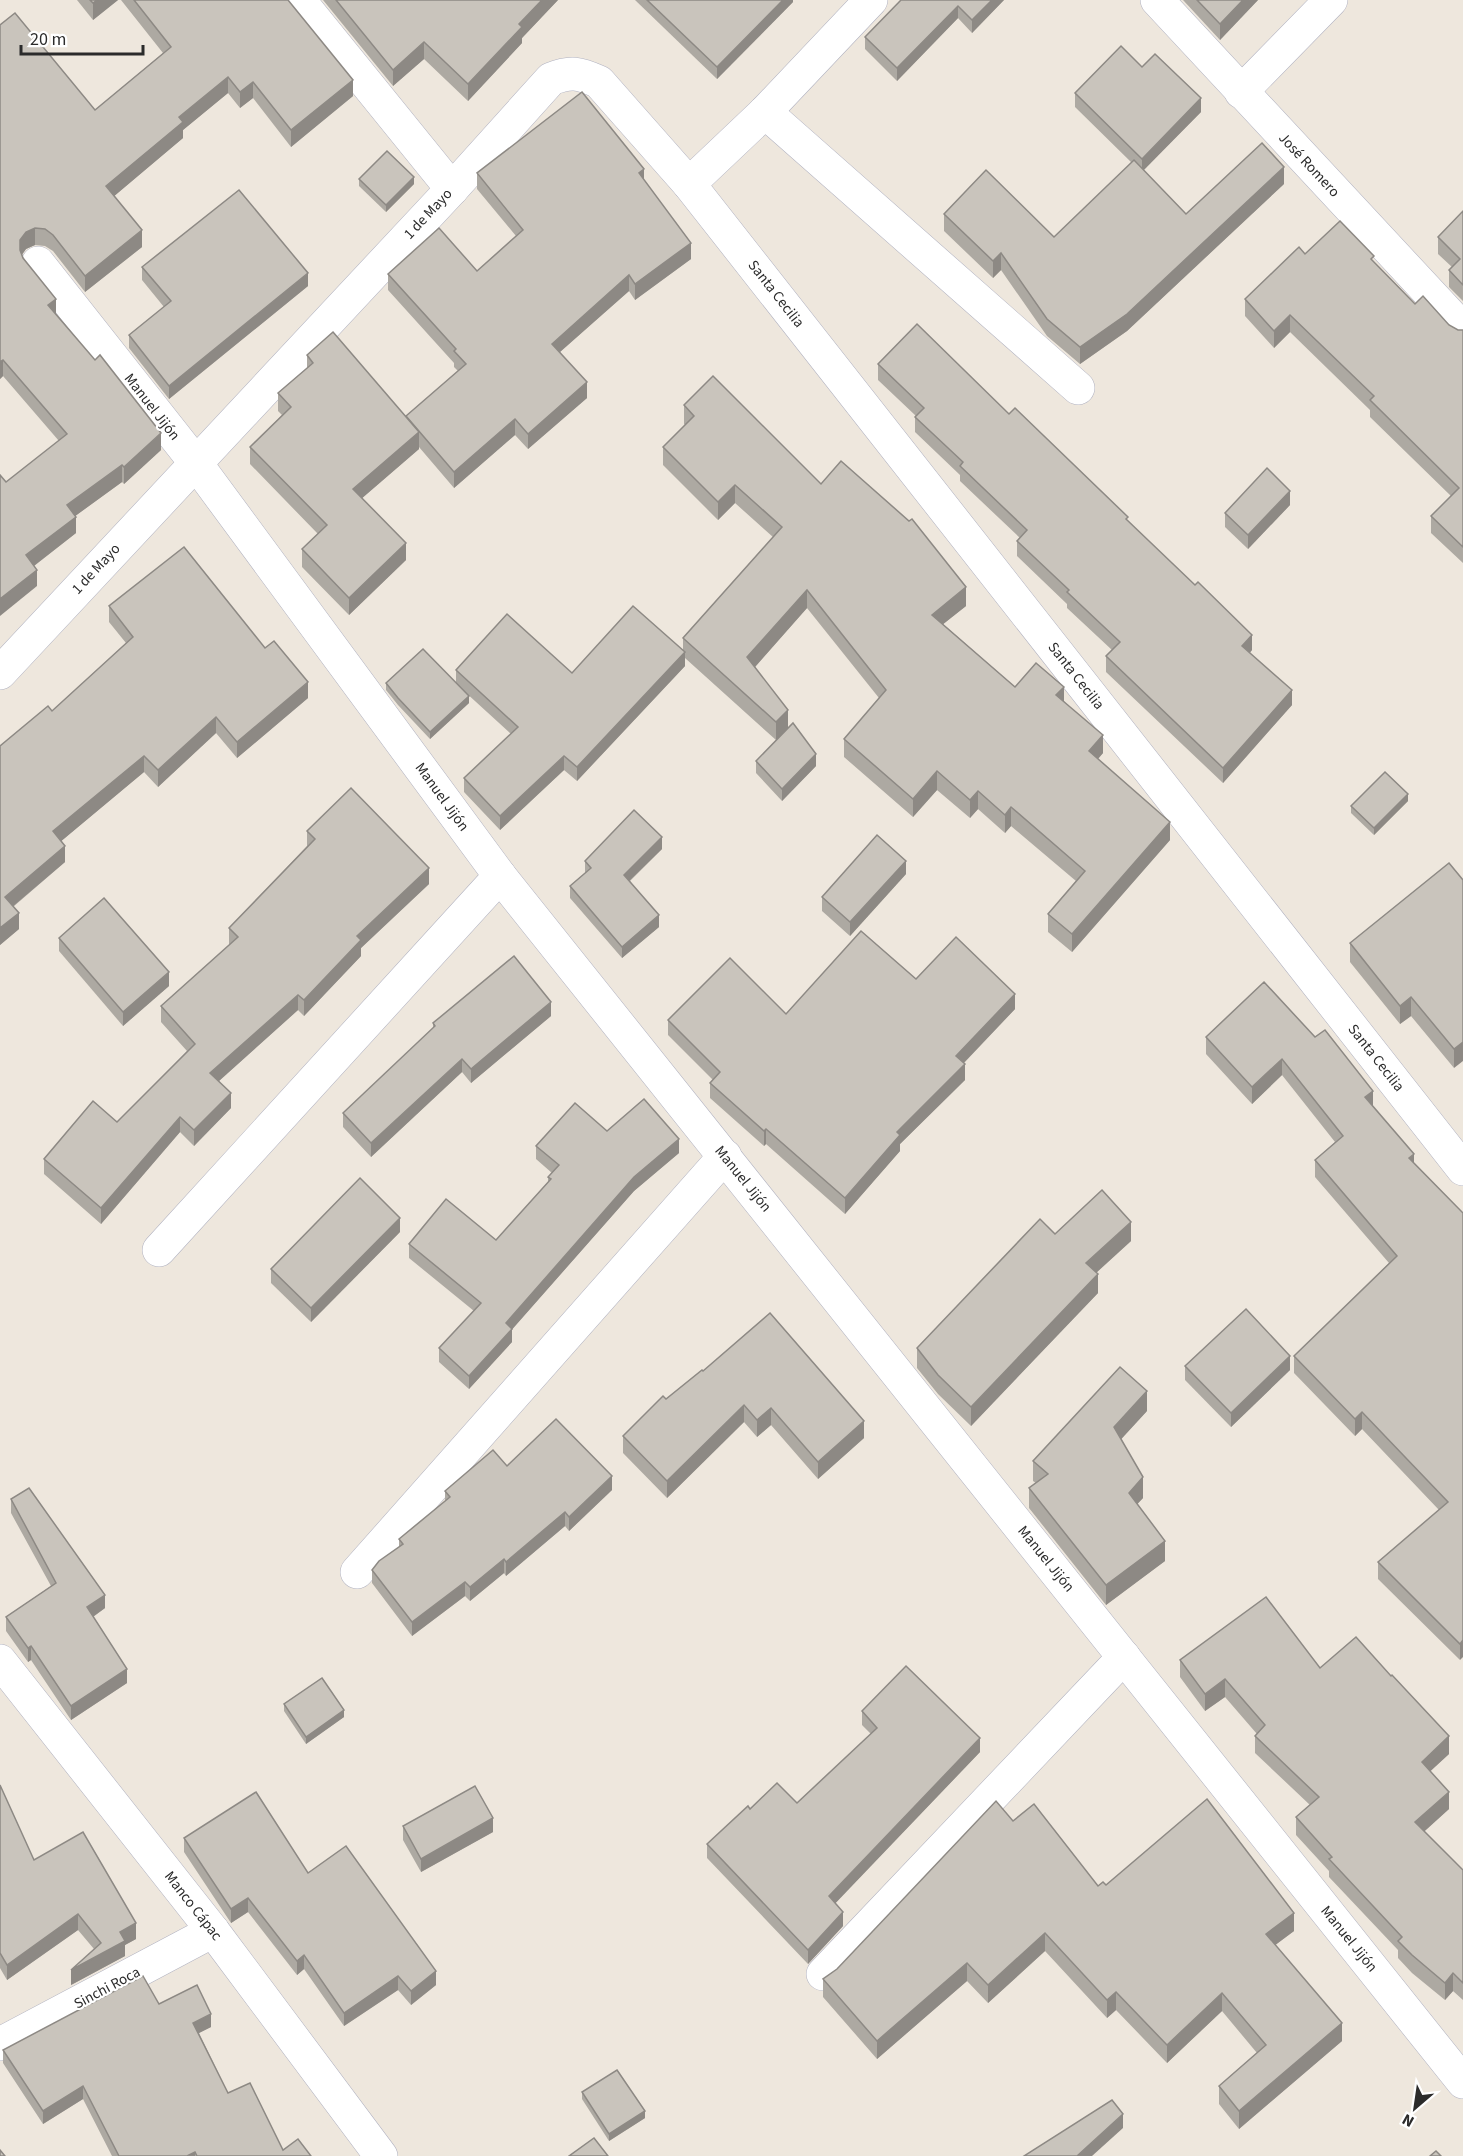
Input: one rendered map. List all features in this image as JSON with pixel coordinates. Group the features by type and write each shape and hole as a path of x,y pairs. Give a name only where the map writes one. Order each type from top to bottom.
{"street":[{"path":"299,0 452,189"},
{"name":"José Romero","path":"1156,0 1463,329"},
{"path":"1241,92 1331,0"},
{"path":"689,184 765,112 856,5"},
{"name":"1 de Mayo","path":"0,673 452,189 550,79 566,73 583,75 599,82 689,184"},
{"path":"765,112 1078,388"},
{"name":"Santa Cecilia","path":"689,184 1463,1169"},
{"name":"Manuel Jijón","path":"38,263 195,462 500,876 1463,2082"},
{"path":"159,1250 500,876"},
{"path":"357,1572 725,1156"},
{"path":"823,1974 1124,1657"},
{"name":"Manco Cápac","path":"0,1661 213,1931 381,2156"},
{"name":"Sinchi Roca","path":"0,2044 213,1931"}],"building":[{"path":"134,0 288,0 353,80 291,130 253,82 240,92 228,77 179,117 183,122 106,186 142,230 85,276 53,235 45,229 35,228 26,232 20,240 23,258 56,299 48,305 95,360 100,355 161,433 124,467 122,465 67,505 76,517 26,555 37,570 0,599 0,475 6,482 67,434 3,360 0,362 0,25 15,13 95,110 171,47"},
{"path":"336,0 542,0 519,24 522,27 468,84 424,42 393,70"},
{"path":"647,0 783,0 717,67"},
{"path":"901,0 992,0 972,20 958,6 897,68 865,37"},
{"path":"1197,0 1243,0 1220,24"},
{"path":"1121,46 1142,67 1155,54 1201,98 1142,159 1075,93"},
{"path":"582,92 644,169 639,173 691,243 635,284 629,275 552,344 587,382 528,434 515,419 454,472 406,416 466,364 454,351 456,349 388,274 439,228 477,271 523,230 477,173"},
{"path":"1262,143 1284,167 1127,314 1080,347 1047,319 1001,253 993,261 944,214 986,170 1054,237 1134,160 1186,214"},
{"path":"387,151 414,177 386,205 359,179"},
{"path":"239,190 308,273 169,386 129,335 171,301 142,267"},
{"path":"1463,211 1463,285 1449,270 1460,259 1438,237"},
{"path":"1340,221 1374,256 1371,259 1415,304 1423,296 1449,325 1463,330 1463,547 1431,516 1459,488 1370,400 1374,396 1290,315 1274,331 1245,299 1299,247 1305,254"},
{"path":"917,324 1009,414 1015,408 1195,585 1198,582 1252,635 1242,646 1292,690 1223,768 1106,656 1120,642 1017,541 1027,530 960,466 963,462 915,417 924,408 878,364"},
{"path":"333,332 419,432 353,489 406,543 349,598 302,549 327,525 250,447 291,407 278,393 313,363 307,355"},
{"path":"713,376 821,484 841,461 909,521 912,519 966,587 932,615 1015,687 1036,663 1064,687 1056,695 1103,735 1089,751 1170,822 1072,934 1048,914 1085,871 1011,807 1005,815 978,791 970,800 937,771 913,799 844,739 886,690 807,590 747,657 788,710 776,722 683,638 782,527 735,485 718,502 663,447 694,416 684,405"},
{"path":"1267,468 1290,491 1248,535 1225,513"},
{"path":"184,547 265,648 274,641 308,682 237,742 216,717 158,770 144,756 53,831 65,846 5,897 19,913 0,928 0,746 48,706 52,711 133,637 109,606"},
{"path":"633,606 685,652 577,767 564,756 500,816 464,778 518,727 456,670 507,614 572,673"},
{"path":"423,649 469,696 430,732 386,683"},
{"path":"793,723 816,754 782,789 756,761"},
{"path":"1385,772 1408,794 1374,828 1351,806"},
{"path":"351,788 429,868 357,936 361,940 304,1000 298,995 210,1073 231,1093 194,1130 180,1117 101,1208 44,1159 93,1101 117,1122 195,1044 161,1006 238,937 229,928 315,839 307,831"},
{"path":"634,810 662,837 624,875 659,915 622,947 570,886 591,868 585,861"},
{"path":"877,835 906,861 850,922 822,897"},
{"path":"1449,863 1463,880 1463,1042 1454,1049 1411,997 1400,1006 1350,943"},
{"path":"104,898 169,972 123,1012 59,938"},
{"path":"861,931 916,979 956,937 1015,994 956,1056 965,1064 897,1132 900,1135 845,1198 710,1083 720,1072 668,1020 730,958 786,1014"},
{"path":"514,956 551,1002 471,1069 462,1059 371,1143 343,1113 435,1026 433,1023"},
{"path":"1264,982 1315,1037 1325,1030 1373,1091 1365,1097 1414,1154 1409,1158 1463,1213 1463,1640 1460,1644 1378,1562 1448,1502 1362,1412 1355,1419 1294,1356 1397,1256 1315,1160 1343,1136 1282,1059 1252,1087 1206,1037"},
{"path":"644,1099 679,1139 634,1177 506,1323 512,1329 469,1376 439,1348 481,1303 409,1244 446,1199 496,1240 551,1179 548,1177 559,1165 536,1146 575,1103 607,1131"},
{"path":"360,1178 400,1218 311,1308 271,1269"},
{"path":"1102,1190 1131,1222 1086,1263 1098,1274 971,1407 938,1375 917,1348 1040,1219 1055,1234"},
{"path":"1246,1309 1290,1356 1231,1413 1185,1366"},
{"path":"770,1313 864,1421 818,1462 771,1408 757,1420 744,1405 667,1481 623,1436 663,1396 666,1399 703,1371"},
{"path":"1120,1367 1147,1391 1114,1427 1143,1477 1129,1493 1165,1541 1106,1585 1029,1488 1048,1474 1033,1461"},
{"path":"556,1419 612,1476 569,1517 565,1512 506,1562 504,1559 470,1587 465,1582 412,1622 372,1570 379,1561 403,1544 399,1539 450,1497 445,1491 493,1450 507,1466"},
{"path":"29,1488 105,1595 87,1607 127,1669 71,1706 31,1646 28,1648 6,1617 56,1583 11,1499"},
{"path":"1266,1597 1320,1668 1356,1637 1449,1736 1422,1762 1449,1792 1415,1822 1463,1870 1463,1983 1453,1973 1445,1983 1412,1955 1398,1941 1402,1937 1329,1859 1332,1857 1296,1817 1319,1797 1255,1736 1265,1725 1225,1679 1205,1694 1180,1660"},
{"path":"906,1666 980,1738 829,1896 843,1912 808,1950 707,1844 748,1806 750,1809 777,1783 797,1803 877,1728 862,1711"},
{"path":"322,1678 344,1710 306,1737 284,1704"},
{"path":"0,1785 34,1860 83,1832 136,1923 120,1932 125,1941 71,1970 101,1943 78,1914 7,1965 0,1953"},
{"path":"475,1786 493,1818 421,1859 403,1826"},
{"path":"256,1792 308,1873 346,1846 436,1971 411,1991 398,1976 344,2013 304,1955 297,1961 248,1898 231,1909 184,1838"},
{"path":"1207,1799 1294,1913 1266,1934 1342,2023 1239,2111 1219,2086 1266,2045 1222,1993 1167,2045 1116,1992 1107,2000 1045,1933 988,1985 967,1963 877,2041 823,1979 837,1969 996,1801 1013,1821 1034,1804 1098,1886 1103,1882 1106,1885"},
{"path":"143,1976 159,2004 197,1985 211,2014 193,2023 228,2093 250,2083 283,2150 298,2139 311,2156 197,2156 195,2152 187,2156 119,2156 83,2086 43,2111 3,2050"},
{"path":"617,2070 645,2111 609,2134 582,2092"},
{"path":"1112,2100 1123,2114 1077,2156 1024,2156"},
{"path":"594,2138 608,2156 569,2156"},
{"path":"1436,2151 1441,2156 1430,2156"}]}
